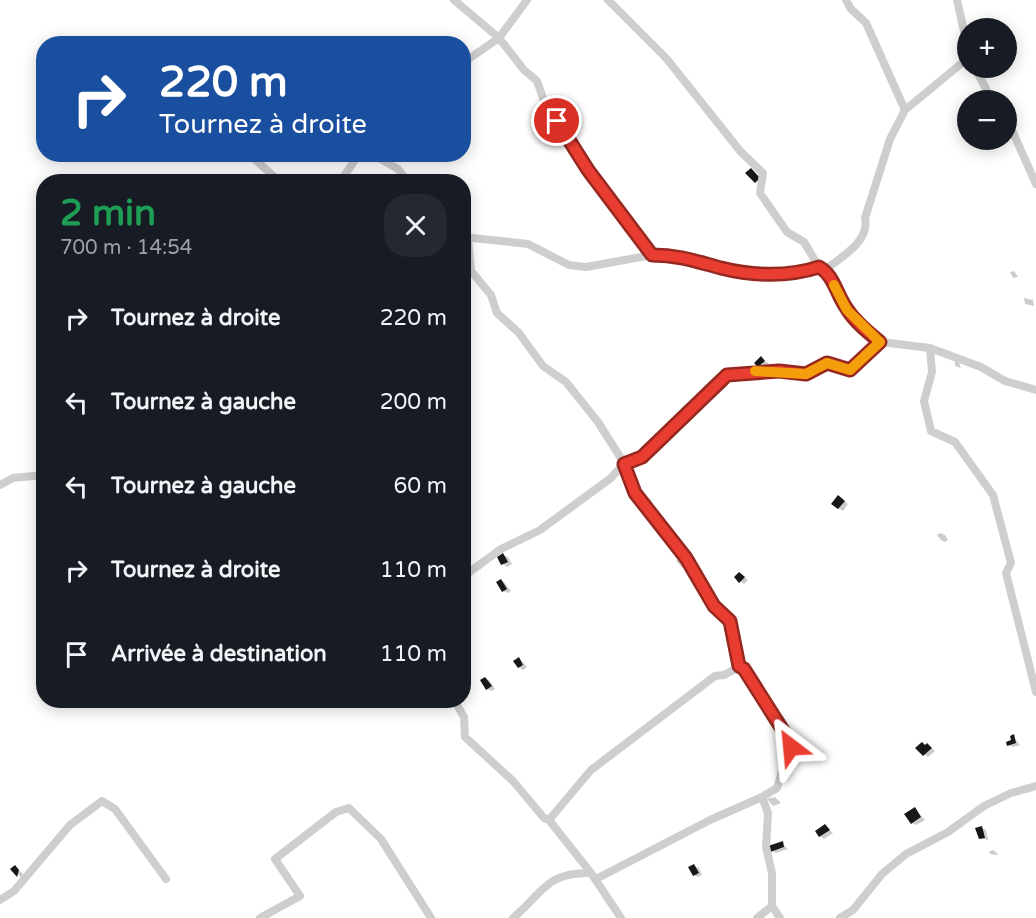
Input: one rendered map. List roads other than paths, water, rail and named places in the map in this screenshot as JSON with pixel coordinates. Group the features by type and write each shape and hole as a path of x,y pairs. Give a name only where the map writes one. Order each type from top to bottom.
{"street":[{"path":"454,0 499,38 524,70 537,81 544,101 588,170 652,255"},
{"path":"471,57 499,38 527,0"},
{"path":"608,0 666,58 741,152 763,173 760,193 787,231 804,242 847,310 880,342 930,348 981,367 1005,381 1036,390"},
{"path":"846,0 850,9 866,23 905,110"},
{"path":"957,0 961,18"},
{"path":"471,238 528,244 569,265 586,267 652,255 677,255 722,269 762,273 801,273 822,268 860,241 867,227 865,218 890,139 905,110 957,67"},
{"path":"1017,142 1036,184"},
{"path":"258,162 271,174"},
{"path":"386,162 402,174"},
{"path":"471,271 491,295 497,313 519,333 543,366 566,382 577,395 624,464 635,493 686,558 714,606 730,621 739,666 744,669 791,744 777,788 593,876 574,873 551,879 513,918"},
{"path":"471,571 501,549 540,530 611,478 624,464 642,457 727,375 779,371 806,374 827,363 850,370 880,342"},
{"path":"930,348 932,372 924,401 931,431 955,442 993,495 1011,563 1006,573 1036,692"},
{"path":"0,486 13,478 36,476"},
{"path":"549,820 591,770 715,676 724,675 739,666"},
{"path":"459,708 464,717 465,737 513,781 544,818 549,820 593,876 621,918"},
{"path":"840,918 853,910 882,874 906,854 948,832 984,807 1011,793 1036,786"},
{"path":"762,797 768,813 766,847 772,873 772,906 780,918"},
{"path":"0,900 14,891 70,825 102,801 116,809 166,879"},
{"path":"260,918 300,896 275,859 336,812 349,808 381,839 431,918"},
{"path":"757,918 772,906"}]}
